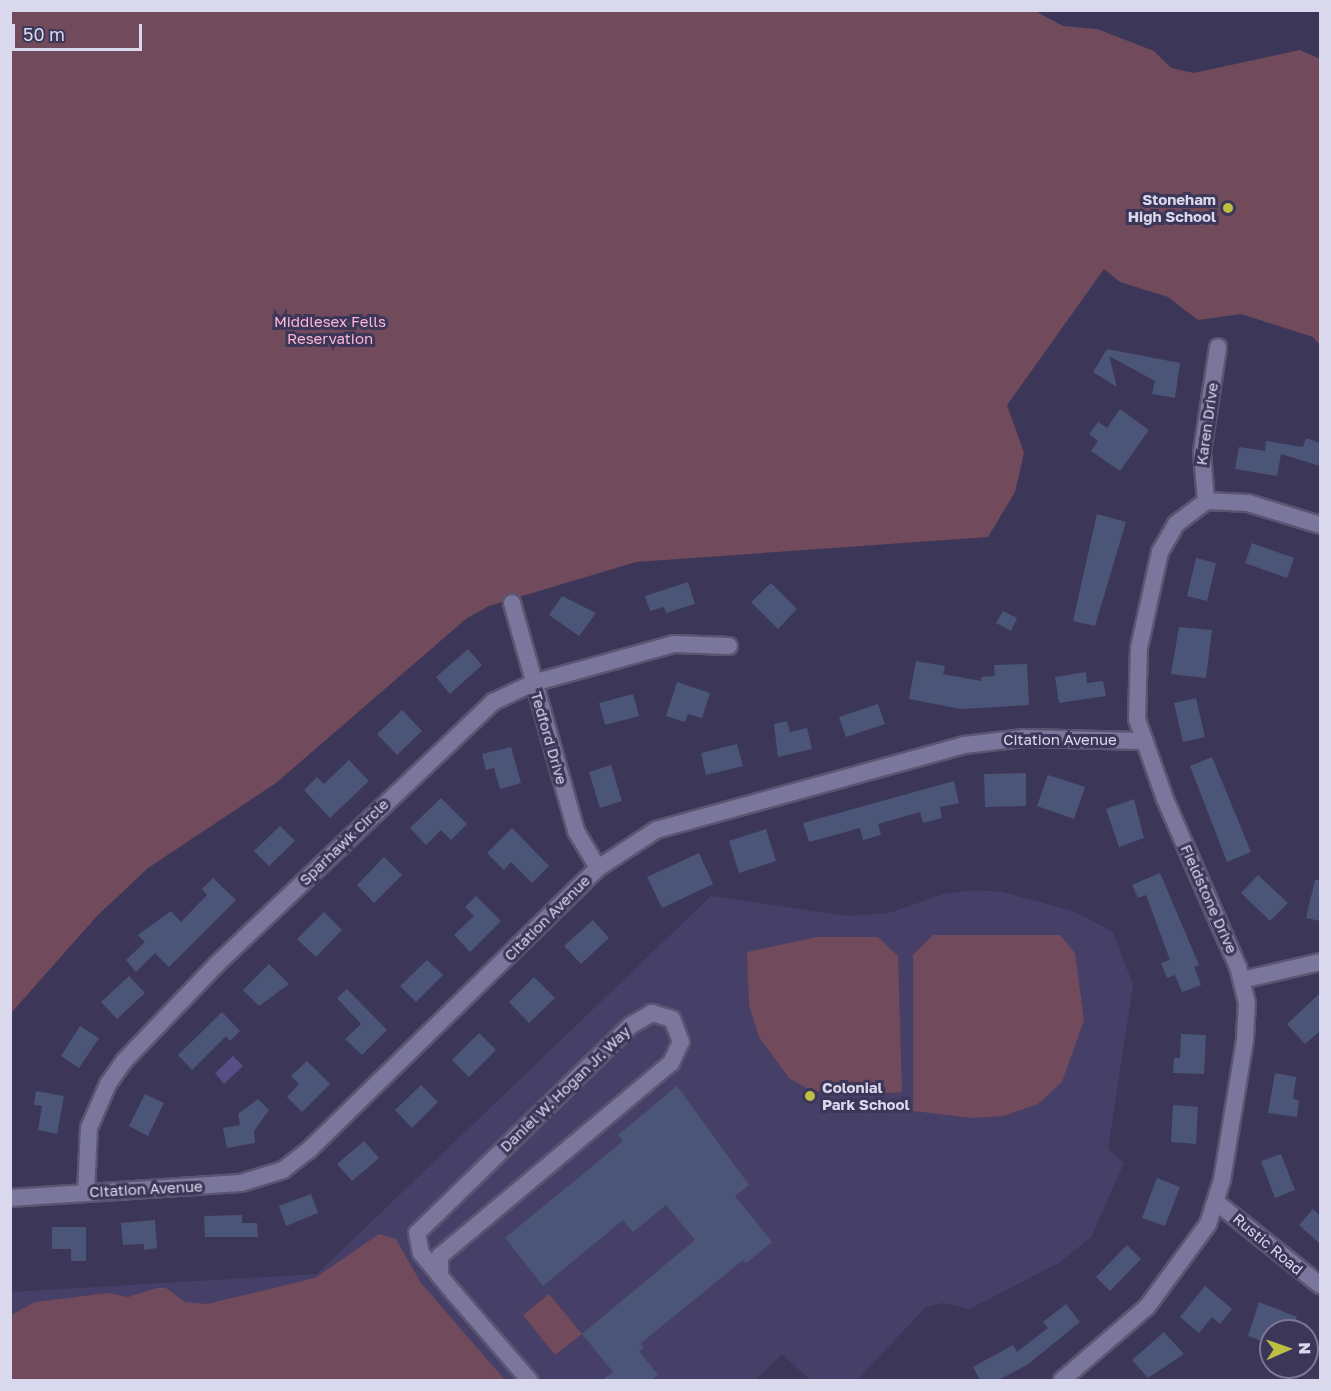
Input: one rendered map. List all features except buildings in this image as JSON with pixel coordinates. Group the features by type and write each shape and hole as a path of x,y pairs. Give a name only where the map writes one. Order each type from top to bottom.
{"street":[{"name":"Karen Drive","path":"1206,501 1202,452 1218,346"},
{"path":"1206,501 1248,503 1320,525"},
{"name":"Fieldstone Drive","path":"1062,1380 1163,1290 1201,1236 1216,1203 1245,1040 1242,980 1142,741 1136,675 1154,575 1170,533 1190,509 1206,501"},
{"name":"Tedford Drive","path":"512,603 576,831 598,868"},
{"name":"Sparhawk Circle","path":"86,1192 89,1128 108,1084 133,1050 469,724 503,696 533,683 674,644 729,646"},
{"name":"Citation Avenue","path":"10,1198 241,1184 283,1170 598,868 639,838 679,821 964,745 1024,738 1142,741"},
{"path":"1242,980 1320,962"},
{"name":"Daniel W. Hogan Jr. Way","path":"440,1276 440,1256 671,1063 681,1042 672,1019 652,1013 632,1024 420,1230 416,1245 440,1276 529,1380"},
{"name":"Rustic Road","path":"1216,1203 1320,1285"}],"shaded area":[{"name":"Colonial Park School","path":"975,890 1002,892 1073,911 1113,932 1133,985 1108,1149 1124,1163 1091,1237 1059,1263 969,1309 943,1303 926,1307 857,1380 810,1380 782,1354 756,1380 11,1380 11,1292 317,1274 711,896 848,916 889,913 944,894"},
{"path":"233,1056 243,1066 224,1084 215,1073"}],"green space":[{"name":"Middlesex Fells Reservation","path":"1033,10 1063,26 1097,29 1154,51 1171,68 1194,73 1300,50 1320,59 1320,345 1313,337 1241,314 1198,320 1168,297 1120,282 1104,269 1007,405 1024,453 1015,492 988,537 636,562 489,606 467,618 276,783 148,868 97,916 11,1013 10,11"},
{"path":"933,935 1060,935 1075,953 1084,1020 1062,1082 1038,1104 1004,1116 973,1118 913,1111 913,955"},
{"path":"817,937 878,937 898,956 902,1092 838,1096 808,1089 789,1078 759,1037 749,1005 747,952"},
{"path":"379,1234 396,1239 421,1283 505,1380 11,1380 11,1315 35,1302 108,1293 128,1297 157,1288 166,1288 185,1302 207,1304 315,1278"},
{"path":"549,1294 582,1334 555,1355 523,1315"}],"place":[{"name":"Stoneham High School","path":"1228,208"},
{"name":"Colonial Park School","path":"810,1096"}]}
